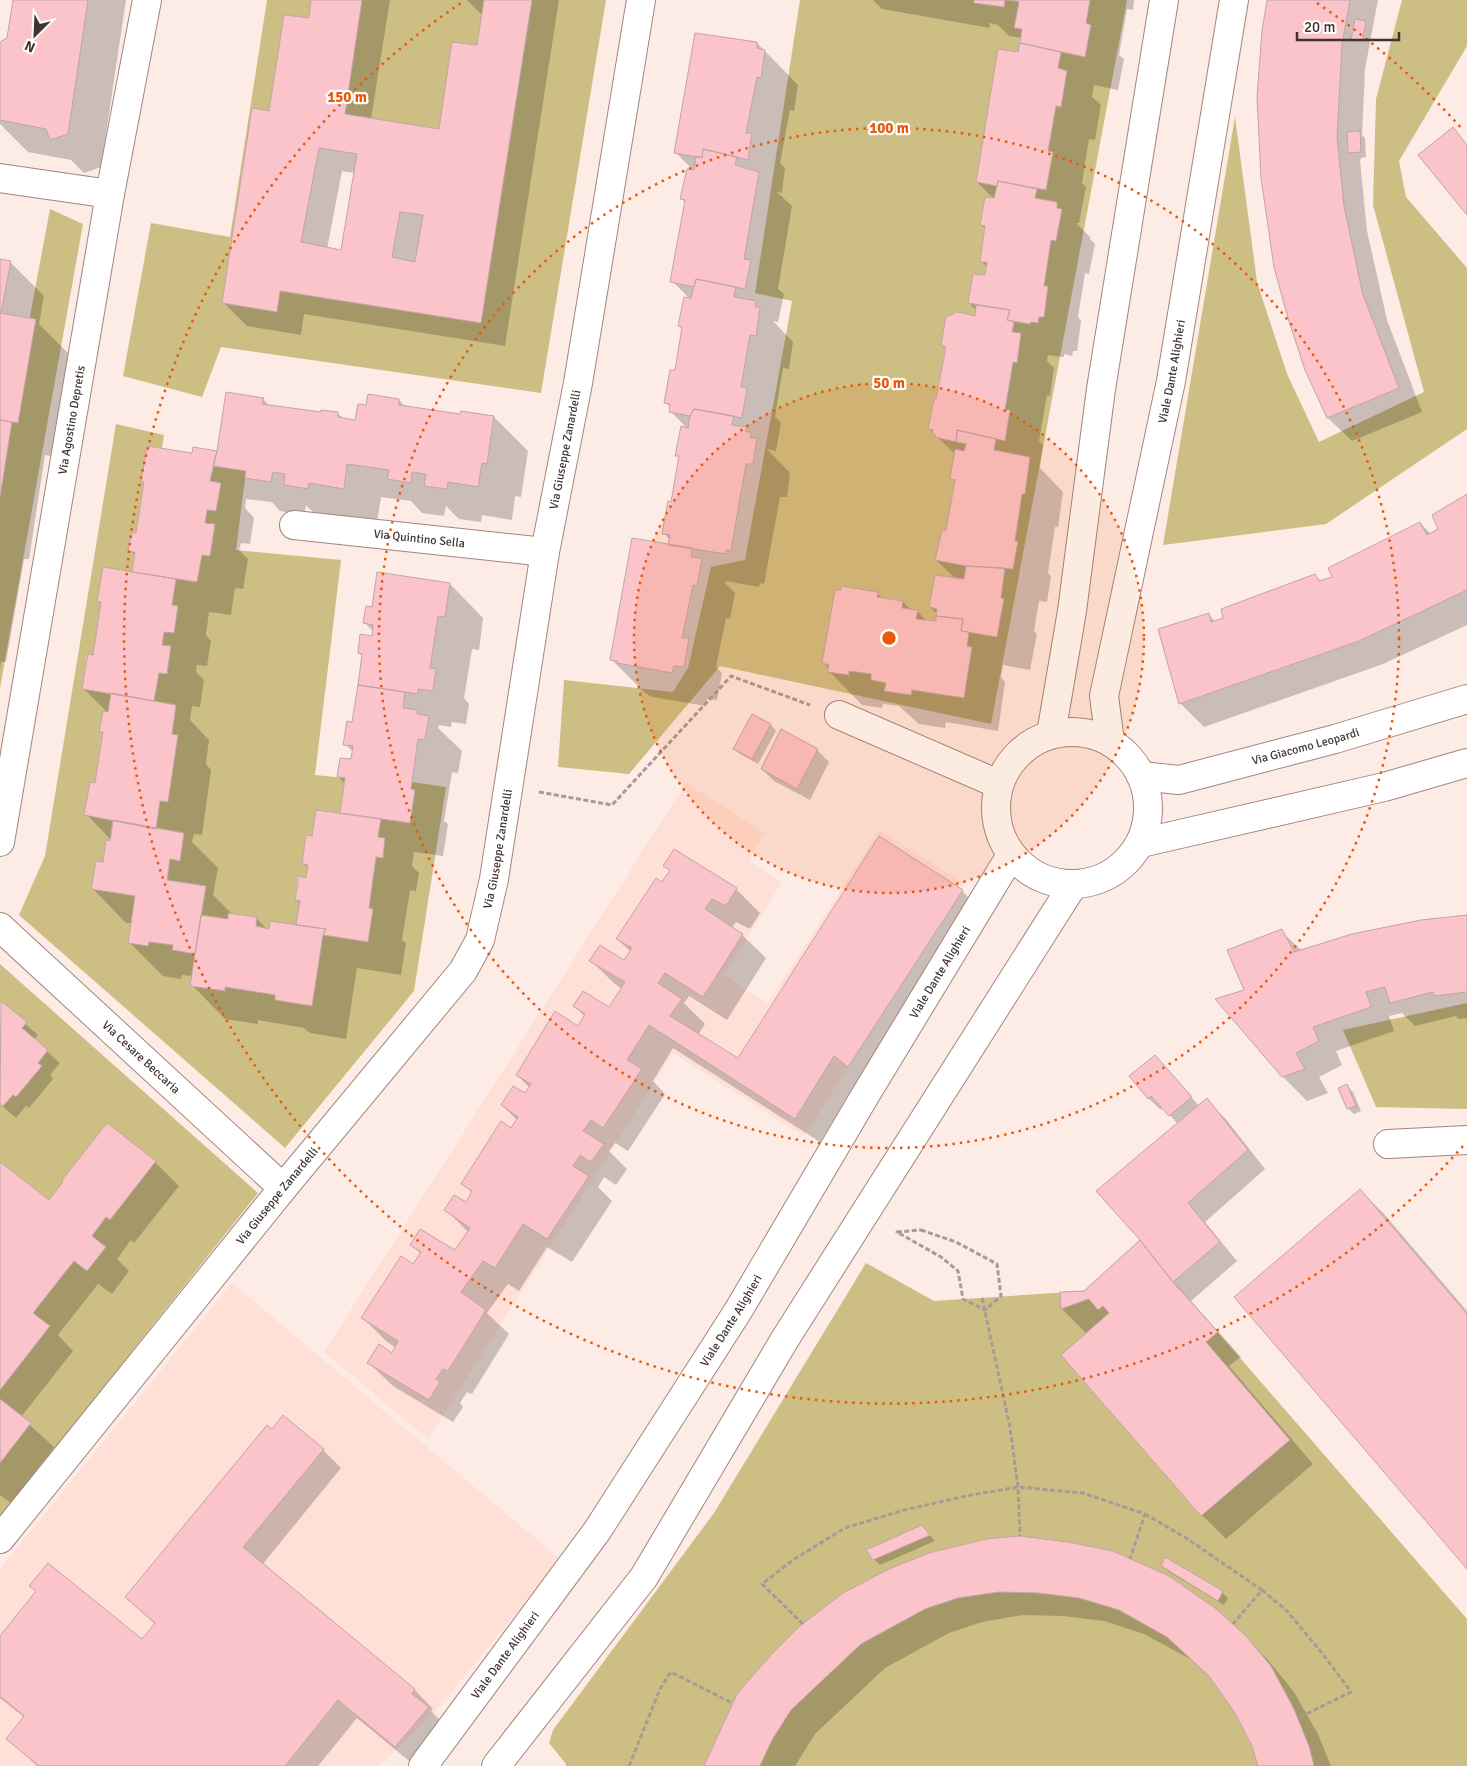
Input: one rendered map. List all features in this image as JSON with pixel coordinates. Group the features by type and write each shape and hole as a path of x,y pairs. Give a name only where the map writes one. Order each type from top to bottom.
{"street":[{"name":"Via Agostino Depretis","path":"0,842 110,194 147,0"},
{"name":"Via Giuseppe Zanardelli","path":"0,1539 463,970 480,940 494,879 545,552 578,383 640,0"},
{"path":"1051,734 1072,611 1101,390 1164,0"},
{"name":"Viale Dante Alighieri","path":"1110,742 1104,696 1171,381 1234,0"},
{"path":"0,178 110,194"},
{"name":"Via Quintino Sella","path":"294,525 545,552"},
{"name":"Via Giacomo Leopardi","path":"1141,776 1179,780 1336,739 1467,700"},
{"path":"839,715 998,784"},
{"path":"1079,732 1110,742 1128,757 1141,776 1146,791 1148,806 1146,825 1140,843 1129,860 1113,873 1094,882 1073,885 1049,882 1028,871 1011,855 999,833 994,808 998,784 1010,762 1028,744 1051,734 1079,732"},
{"path":"1140,843 1384,787 1467,762"},
{"name":"Viale Dante Alighieri","path":"423,1766 597,1531 733,1319 861,1102 1011,855"},
{"path":"496,1766 644,1577 785,1339 1073,885"},
{"name":"Via Cesare Beccaria","path":"0,927 284,1188"},
{"path":"1388,1144 1467,1140"}],"path":[{"path":"508,787 612,805 731,676 839,715"},
{"path":"921,1230 956,1242 997,1264 1001,1296 985,1310 963,1299 958,1271 941,1257 897,1232 921,1230"},
{"path":"982,1298 1010,1428 1018,1487 1020,1536"},
{"path":"803,1624 762,1584 793,1560 845,1528 904,1510 1018,1487 1084,1493 1145,1514 1186,1538 1262,1590 1286,1611 1352,1692 1298,1718"},
{"path":"1130,1559 1145,1514"},
{"path":"1233,1624 1262,1590"},
{"path":"629,1766 660,1689 671,1672 732,1703"}],"shaded area":[{"path":"267,0 311,0 309,18 284,15 269,111 252,108 222,303 277,312 280,291 481,323 532,0 606,0 541,393 221,347 202,397 123,376 151,223 230,237"},
{"path":"362,0 484,0 477,45 452,42 439,129 345,114"},
{"path":"800,0 974,0 1004,6 1005,0 1019,2 1015,27 1022,29 1018,52 998,49 976,182 997,186 994,198 985,197 980,225 985,226 980,261 987,262 985,275 973,274 968,303 976,305 975,316 957,312 950,316 936,399 934,399 928,429 933,430 932,433 935,434 935,437 966,444 964,451 956,449 955,480 946,531 942,530 935,560 966,566 964,579 935,575 929,607 937,609 936,621 916,619 902,608 903,601 877,597 877,592 841,587 841,590 836,590 822,663 829,665 828,671 849,675 849,671 871,674 871,680 886,683 911,695 912,690 964,698 972,647 967,646 969,632 1004,599 1001,598 1005,568 1013,569 1018,542 1015,541 1022,494 1025,494 1030,457 994,450 996,439 1005,440 1010,411 1005,410 1013,362 1017,362 1021,334 1012,332 1015,322 1038,323 1039,317 1044,317 1048,286 1044,286 1051,240 1056,241 1062,210 1057,208 1057,202 1035,198 1037,189 1046,190 1048,151 1056,106 1061,107 1067,71 1058,68 1061,52 1085,57 1091,25 1086,23 1090,0 1127,0 991,724 720,666 629,774 558,767 564,680 673,692 688,668 711,567 745,560 792,301 755,293"},
{"path":"1402,0 1467,0 1467,46 1399,161 1406,197 1467,268 1467,429 1326,524 1163,545 1235,117 1257,282 1287,374 1319,442 1424,392 1373,205 1376,99"},
{"path":"50,209 83,224 0,688 0,477"},
{"path":"116,424 164,435 162,448 147,446 141,482 144,482 136,533 131,533 128,551 135,552 132,572 103,568 97,601 101,602 93,655 87,655 82,688 111,693 108,712 103,712 99,731 103,732 95,783 90,782 84,815 113,820 110,841 106,840 103,862 96,861 92,889 135,896 128,943 147,946 149,942 173,945 172,949 195,954 225,990 225,987 275,995 275,1000 312,1006 323,935 368,942 373,909 369,908 376,857 383,857 385,839 378,837 381,819 410,823 415,790 411,789 412,782 446,787 414,991 285,1148 19,915 45,856"},
{"path":"213,466 246,471 236,550 341,560 315,775 345,778 340,813 317,810 312,836 306,836 302,864 308,865 306,878 298,876 295,900 300,901 296,925 270,921 269,929 256,926 256,917 229,913 228,919 201,915 206,886 167,880 170,859 180,861 184,833 156,829 160,801 168,802 178,735 172,734 176,705 154,701 159,673 167,674 171,646 162,645 164,632 174,633 178,606 172,605 176,579 197,582 202,555 210,556 215,525 205,523 207,510 216,511 221,483 210,481"},
{"path":"686,783 765,833 748,860 782,882 724,975 768,1003 879,830 965,884 804,1136 673,1053 428,1439 324,1352"},
{"path":"0,964 258,1193 0,1517 0,1463 31,1423 0,1399 0,1390 50,1326 33,1313 74,1261 87,1271 106,1247 92,1236 106,1217 110,1220 156,1161 107,1123 62,1180 63,1182 49,1200 0,1162 0,1104 3,1106 13,1095 16,1097 42,1066 38,1063 48,1050 22,1028 27,1022 0,1002"},
{"path":"1467,1003 1467,1109 1376,1107 1343,1030"},
{"path":"1140,1240 1174,1282 1467,1619 1467,1766 566,1766 549,1743 553,1730 714,1513 866,1263 934,1301 1084,1291"},
{"path":"232,1283 560,1559 435,1712 379,1766 0,1766 0,1569"}],"building":[{"path":"13,0 88,0 68,134 50,140 46,129 0,120 0,42 7,38"},
{"path":"311,0 362,0 345,114 439,129 452,42 477,45 484,0 532,0 481,323 280,291 277,312 222,303 252,108 269,111 284,15 309,18","holes":["319,148 357,154 341,250 301,242","400,212 423,215 415,262 392,257"]},
{"path":"974,0 1005,0 1004,7 974,3"},
{"path":"1011,0 1090,0 1086,23 1091,25 1085,57 1020,43 1022,29 1014,28 1019,2"},
{"path":"1267,0 1350,0 1342,44 1337,137 1344,206 1363,295 1399,388 1327,418 1305,370 1288,318 1274,267 1261,178 1257,97 1262,31"},
{"path":"1355,19 1366,21 1362,42 1351,40"},
{"path":"695,33 757,42 757,48 765,50 761,78 757,77 746,133 752,133 748,160 703,149 702,158 674,153"},
{"path":"1020,43 1061,52 1058,68 1067,71 1061,107 1056,106 1048,151 1053,152 1046,190 998,181 997,186 976,182 998,49 1018,52"},
{"path":"1453,127 1467,145 1467,215 1418,155"},
{"path":"1360,131 1361,152 1348,153 1347,132"},
{"path":"703,149 737,157 735,165 759,172 744,259 751,260 745,289 696,279 694,287 670,282 685,200 680,199 687,169 694,170 696,156 702,158"},
{"path":"998,181 1037,189 1035,198 1057,202 1057,208 1062,209 1056,241 1051,240 1044,286 1048,286 1044,317 1039,317 1038,323 1031,322 1030,324 1007,320 1010,310 968,303 973,274 985,275 987,262 980,262 985,226 980,225 985,197 994,198"},
{"path":"0,259 11,261 1,313 0,313"},
{"path":"696,279 736,287 734,297 756,301 755,307 760,307 756,336 750,335 741,387 747,388 742,418 694,409 690,416 669,412 670,404 664,403 670,370 675,370 682,327 678,326 684,297 691,298"},
{"path":"976,305 1010,310 1007,320 1014,322 1012,332 1021,333 1017,363 1013,362 1005,410 1010,410 1005,441 957,430 956,442 935,437 935,434 932,433 933,430 928,429 946,347 941,345 946,317 957,312 975,316"},
{"path":"0,313 36,319 18,423 0,420"},
{"path":"226,392 264,398 262,404 321,412 321,410 338,412 338,417 355,420 358,404 366,405 368,394 399,399 399,405 460,414 461,411 494,416 487,464 482,463 478,487 448,482 447,489 424,486 426,474 412,472 411,483 387,479 389,470 347,464 344,489 309,483 308,489 284,485 285,474 273,472 271,482 245,478 246,471 213,466"},
{"path":"694,409 734,416 732,425 747,427 746,432 751,432 750,438 757,438 753,464 746,464 731,551 726,550 726,554 668,545 670,535 662,534 668,501 671,502 679,456 675,456 681,426 688,428 690,416"},
{"path":"0,420 12,422 0,497"},
{"path":"957,430 996,439 994,450 1030,457 1025,494 1022,494 1015,541 1018,541 1013,569 966,566 935,560 942,530 946,531 955,480 950,479 955,449 964,451 966,444 956,442"},
{"path":"147,446 192,453 193,447 217,451 210,481 221,483 216,511 207,510 205,523 215,524 210,556 202,555 197,582 132,572 135,552 128,551 132,532 136,533 144,482 141,482"},
{"path":"1467,494 1467,590 1359,641 1179,704 1158,629 1209,613 1211,622 1223,618 1221,609 1315,574 1319,581 1332,577 1328,568 1420,522 1427,535 1438,529 1432,515"},
{"path":"632,538 692,548 691,557 702,558 697,586 693,585 682,638 689,638 684,667 674,666 672,673 610,660"},
{"path":"966,566 1005,568 1001,598 1004,599 997,637 961,631 963,619 936,616 937,609 929,607 935,575 964,579"},
{"path":"103,567 176,579 172,605 178,606 174,633 164,632 162,645 171,646 167,674 159,673 154,701 82,689 88,654 93,655 101,602 97,602"},
{"path":"377,572 450,583 445,617 438,616 430,668 436,669 433,691 418,689 418,694 358,685 362,654 358,653 360,634 372,636 373,625 363,623 366,606 372,607"},
{"path":"841,586 878,592 877,597 903,601 902,608 918,610 916,619 936,621 936,616 963,619 961,631 969,632 967,646 972,647 964,698 912,690 911,695 884,691 886,683 871,680 871,674 849,671 849,675 827,672 829,665 822,663 835,590 841,590"},
{"path":"358,685 405,692 403,708 418,710 417,714 429,716 425,740 418,739 411,789 415,790 410,823 340,813 345,778 337,777 340,758 351,759 353,746 343,745 347,721 352,722"},
{"path":"111,693 176,705 172,734 178,735 168,802 160,801 156,829 84,815 90,782 95,783 103,732 99,732 103,711 108,712"},
{"path":"752,714 771,724 752,759 733,749"},
{"path":"781,729 818,749 797,789 761,769"},
{"path":"316,810 381,819 378,837 385,838 383,858 376,857 369,908 373,909 368,942 323,935 326,929 296,925 300,901 295,900 299,876 306,878 308,865 302,864 306,835 312,836"},
{"path":"113,820 184,833 180,861 170,859 167,880 206,886 195,954 172,950 173,945 149,942 148,946 128,943 135,896 91,889 96,861 103,862 106,840 110,841"},
{"path":"879,836 963,890 848,1067 834,1056 795,1119 649,1025 627,1060 642,1069 603,1128 591,1120 583,1131 604,1144 591,1162 580,1155 573,1166 589,1176 547,1239 523,1224 495,1268 483,1261 461,1292 486,1310 448,1371 443,1369 436,1379 440,1382 429,1400 367,1363 379,1344 392,1353 398,1341 361,1318 401,1256 413,1264 421,1252 410,1245 420,1229 455,1250 470,1228 444,1210 454,1195 466,1202 472,1191 461,1184 501,1121 511,1128 518,1117 501,1105 513,1086 525,1093 531,1084 516,1075 555,1011 578,1026 585,1014 573,1006 583,991 609,1007 625,982 589,961 600,945 624,960 632,948 616,939 656,878 662,882 670,870 663,866 674,849 737,888 726,906 712,899 705,909 743,934 703,997 665,973 658,983 682,999 670,1016 738,1058"},
{"path":"228,913 257,917 256,926 269,929 270,921 326,929 323,935 312,1006 275,1000 275,995 225,987 225,991 190,986 201,915 228,919"},
{"path":"1467,915 1467,992 1434,996 1433,992 1390,1003 1385,987 1366,992 1371,1007 1313,1027 1319,1041 1296,1053 1305,1069 1282,1077 1215,999 1244,990 1227,950 1282,929 1294,952 1352,934 1421,920"},
{"path":"1,1001 27,1022 22,1028 48,1050 38,1063 42,1066 16,1097 13,1095 3,1106 0,1104"},
{"path":"1155,1055 1192,1097 1169,1116 1151,1096 1148,1099 1129,1076"},
{"path":"1347,1084 1356,1106 1347,1109 1338,1088"},
{"path":"1207,1098 1248,1150 1188,1203 1220,1242 1173,1282 1140,1240 1096,1191"},
{"path":"107,1123 156,1161 110,1220 106,1217 92,1236 106,1247 87,1271 74,1261 33,1313 50,1326 0,1390 0,1162 49,1200 63,1182 62,1180"},
{"path":"1360,1189 1467,1314 1467,1569 1234,1297"},
{"path":"1140,1240 1173,1282 1218,1332 1206,1342 1290,1440 1201,1516 1061,1355 1109,1313 1103,1306 1098,1310 1089,1299 1061,1309 1060,1292 1084,1291"},
{"path":"0,1399 31,1423 0,1463"},
{"path":"283,1415 324,1449 243,1547 415,1689 412,1694 429,1707 395,1747 338,1700 285,1766 39,1766 6,1739 24,1716 0,1696 0,1636 36,1591 29,1586 48,1563 142,1639 155,1623 125,1597 267,1425 272,1429"},
{"path":"922,1525 930,1535 873,1560 866,1550"},
{"path":"1020,1536 1068,1542 1113,1551 1169,1576 1215,1608 1245,1635 1271,1666 1294,1709 1309,1746 1314,1766 1258,1766 1252,1746 1235,1713 1209,1676 1167,1637 1119,1610 1079,1598 1038,1593 999,1592 958,1598 925,1609 861,1644 791,1710 772,1740 760,1766 704,1766 737,1694 771,1655 800,1626 843,1593 889,1569 929,1553 986,1539"},
{"path":"1165,1557 1223,1591 1218,1601 1161,1566"}]}
